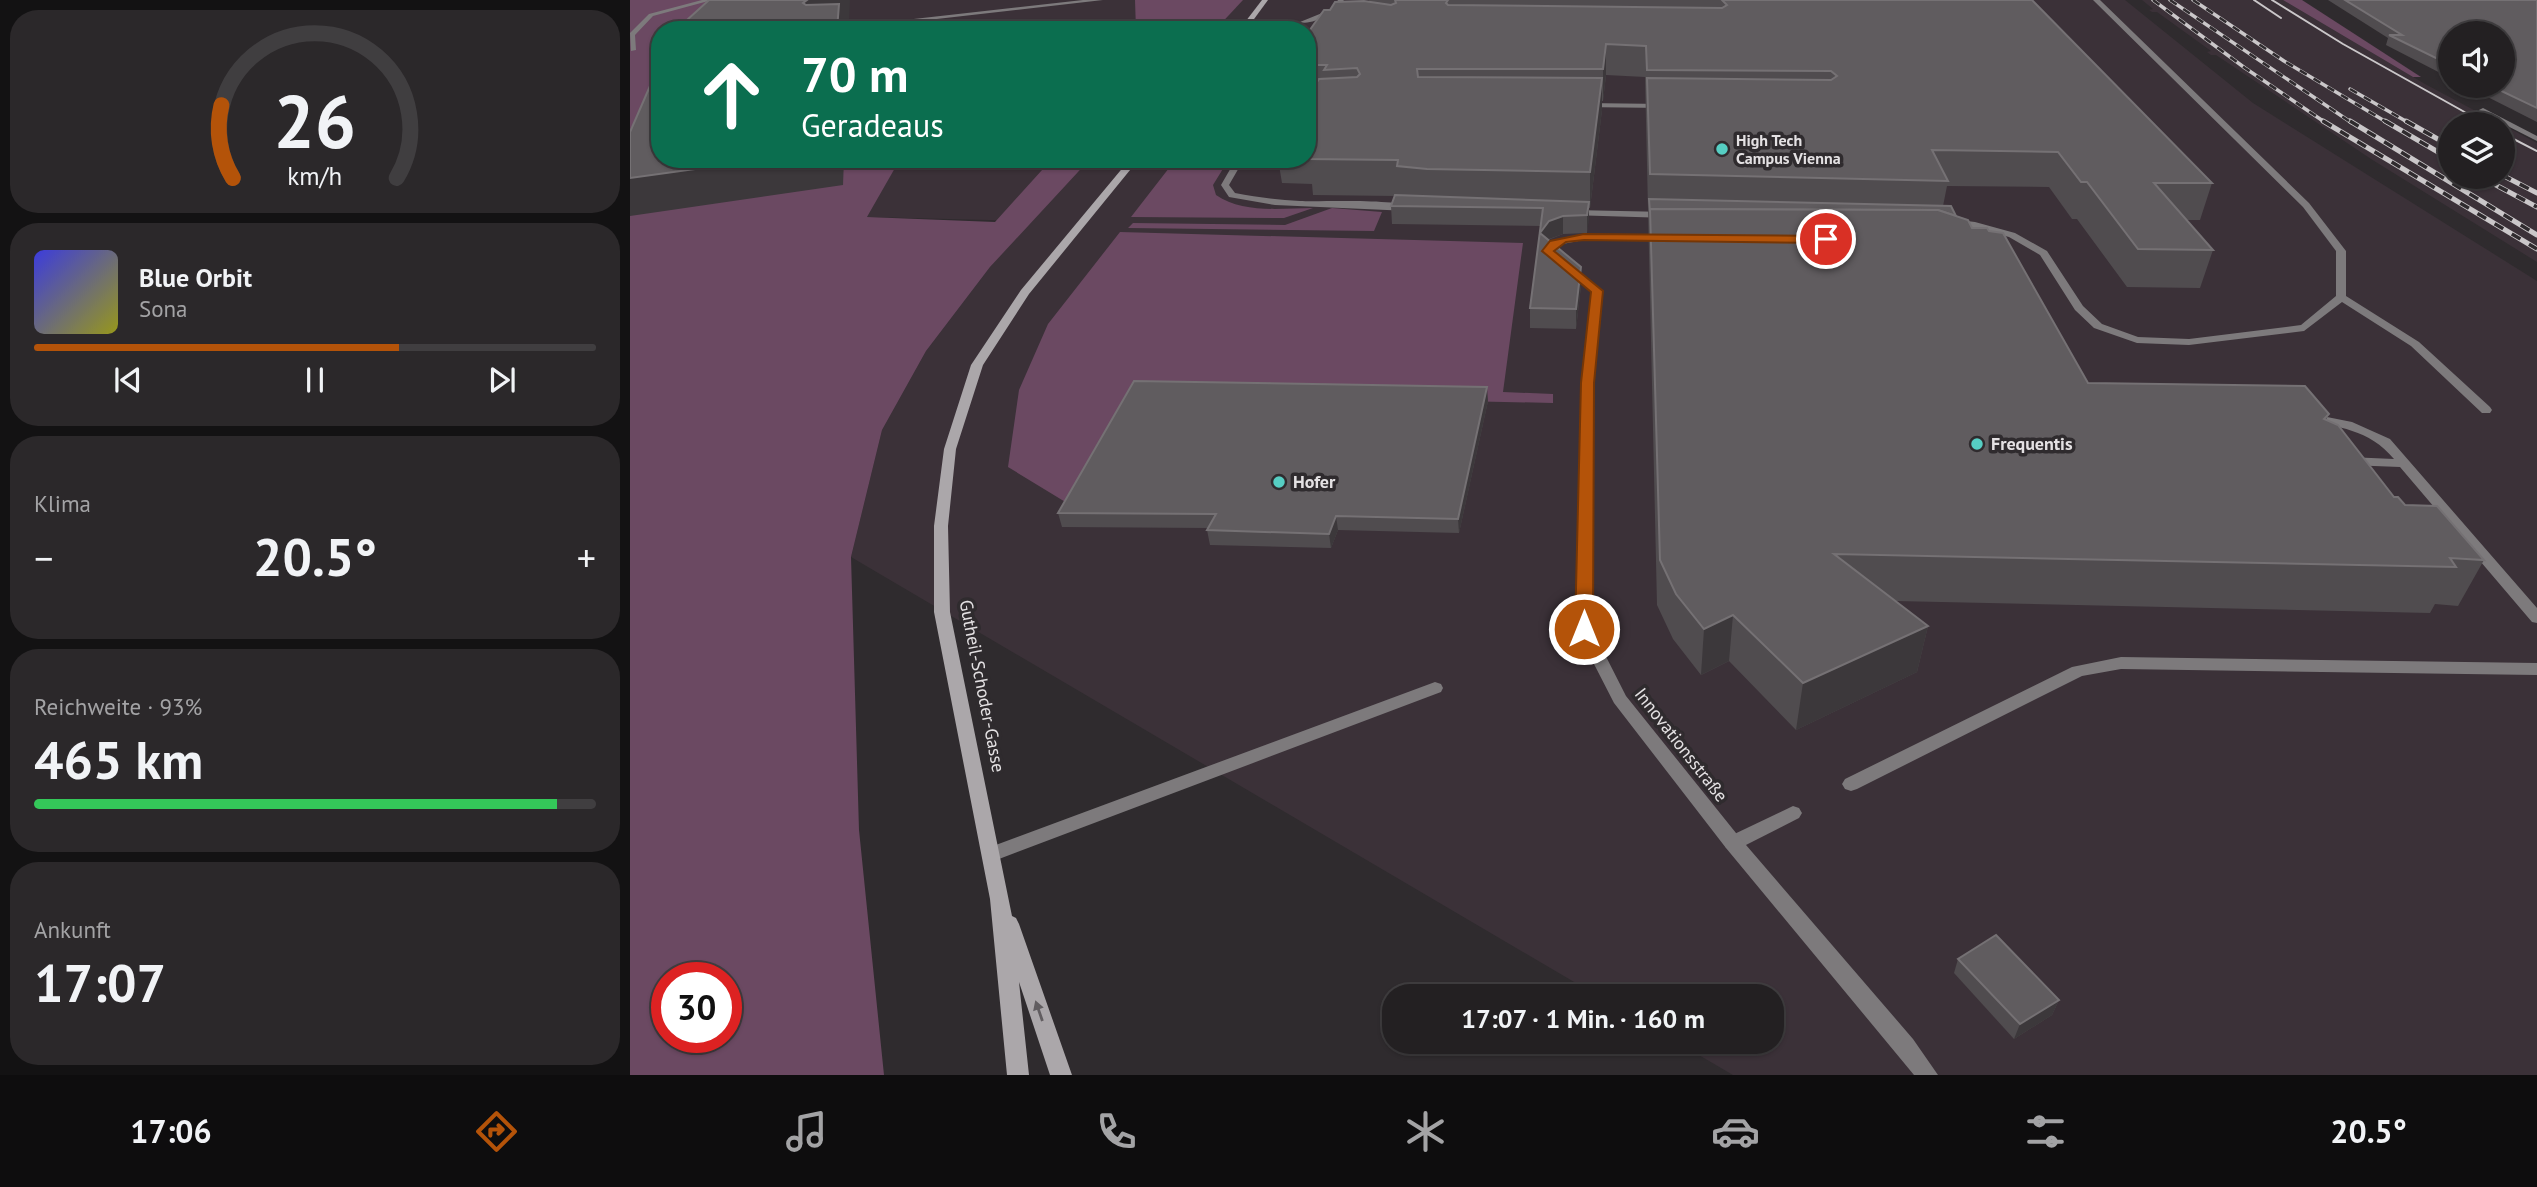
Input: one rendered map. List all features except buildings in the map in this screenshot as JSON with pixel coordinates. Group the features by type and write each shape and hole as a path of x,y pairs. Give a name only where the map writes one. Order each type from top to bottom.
{"street":[{"path":"633,50 632,35 645,19 709,0"},
{"path":"903,21 1100,0"},
{"path":"1249,21 1265,0"},
{"path":"1306,21 1337,12 1341,0"},
{"path":"1943,221 1975,225 2012,235 2044,253 2078,308 2098,326 2137,340 2189,341 2304,328 2341,297 2342,251 2305,205 2096,0"},
{"path":"1577,105 1674,106"},
{"path":"2483,110 2537,139"},
{"name":"Gutheil-Schoder-Gasse","path":"1018,1075 1000,900 942,612 941,526 950,449 977,365 1025,292 1128,168"},
{"path":"1235,168 1225,184 1232,195 1259,202 1376,205 1417,209"},
{"path":"1556,213 1682,215"},
{"name":"Innovationsstraße","path":"1682,238 1584,237 1554,243 1548,251 1597,291 1588,383 1584,629 1620,699 1733,843 1927,1075"},
{"path":"2341,297 2415,344 2486,410"},
{"path":"2299,416 2335,420 2386,442 2537,618"},
{"path":"2339,461 2403,463"},
{"path":"1851,785 2078,671 2121,663 2537,669"},
{"path":"992,854 1435,688"},
{"path":"1733,843 1793,813"},
{"name":"Gutheil-Schoder-Gasse","path":"1000,900 1061,1075"}],"shaded area":[{"path":"630,0 725,0 722,21 651,21 651,168 895,168 867,217 995,222 1044,168 1082,168 990,267 926,351 882,430 851,557 859,830 884,1075 630,1075"},
{"path":"748,0 2125,0 2253,103 2537,281 2537,1075 1733,1075 1697,1054 1784,1054 1784,984 1578,984 851,557 882,430 926,351 990,267 1030,221 867,217 894,168 1316,168 1316,21 729,21"},
{"path":"1135,0 1243,0 1223,21 1136,21"},
{"path":"2142,0 2283,0 2438,91 2438,98 2451,98 2478,112 2438,112 2438,189 2515,189 2515,131 2537,143 2537,262 2371,159 2216,55 2211,55 2207,52 2211,51 2157,12 2149,10 2153,9"},
{"path":"2283,0 2302,0 2421,77 2413,77"},
{"path":"1169,168 1223,168 1213,185 1216,195 1238,205 1263,209 1313,208 1284,218 1131,217"},
{"path":"1332,208 1382,212 1374,231 1128,228 1133,223 1285,225"},
{"path":"1120,232 1523,243 1503,392 1553,394 1553,403 1138,394 1067,503 1008,467 1019,390 1048,324"}],"tram line":[{"path":"2254,0 2281,18"},
{"path":"2272,0 2343,44 2465,112"},
{"path":"2515,140 2537,151"}],"railway":[{"path":"2153,0 2323,121"},
{"path":"2170,0 2352,123"},
{"path":"2193,0 2284,61 2388,123"},
{"path":"2350,89 2409,123"},
{"path":"2323,121 2537,249"},
{"path":"2350,121 2537,235"},
{"path":"2385,121 2438,152"},
{"path":"2406,121 2438,139"},
{"path":"2515,182 2537,193"},
{"path":"2503,189 2537,207"}],"place":[{"name":"High Tech Campus Vienna","path":"1722,149"},
{"name":"Frequentis","path":"1977,444"},
{"name":"Hofer","path":"1279,482"}],"route":[{"path":"1584,629 1588,383 1597,291 1548,251 1554,243 1564,239 1584,237 1826,239"}]}
